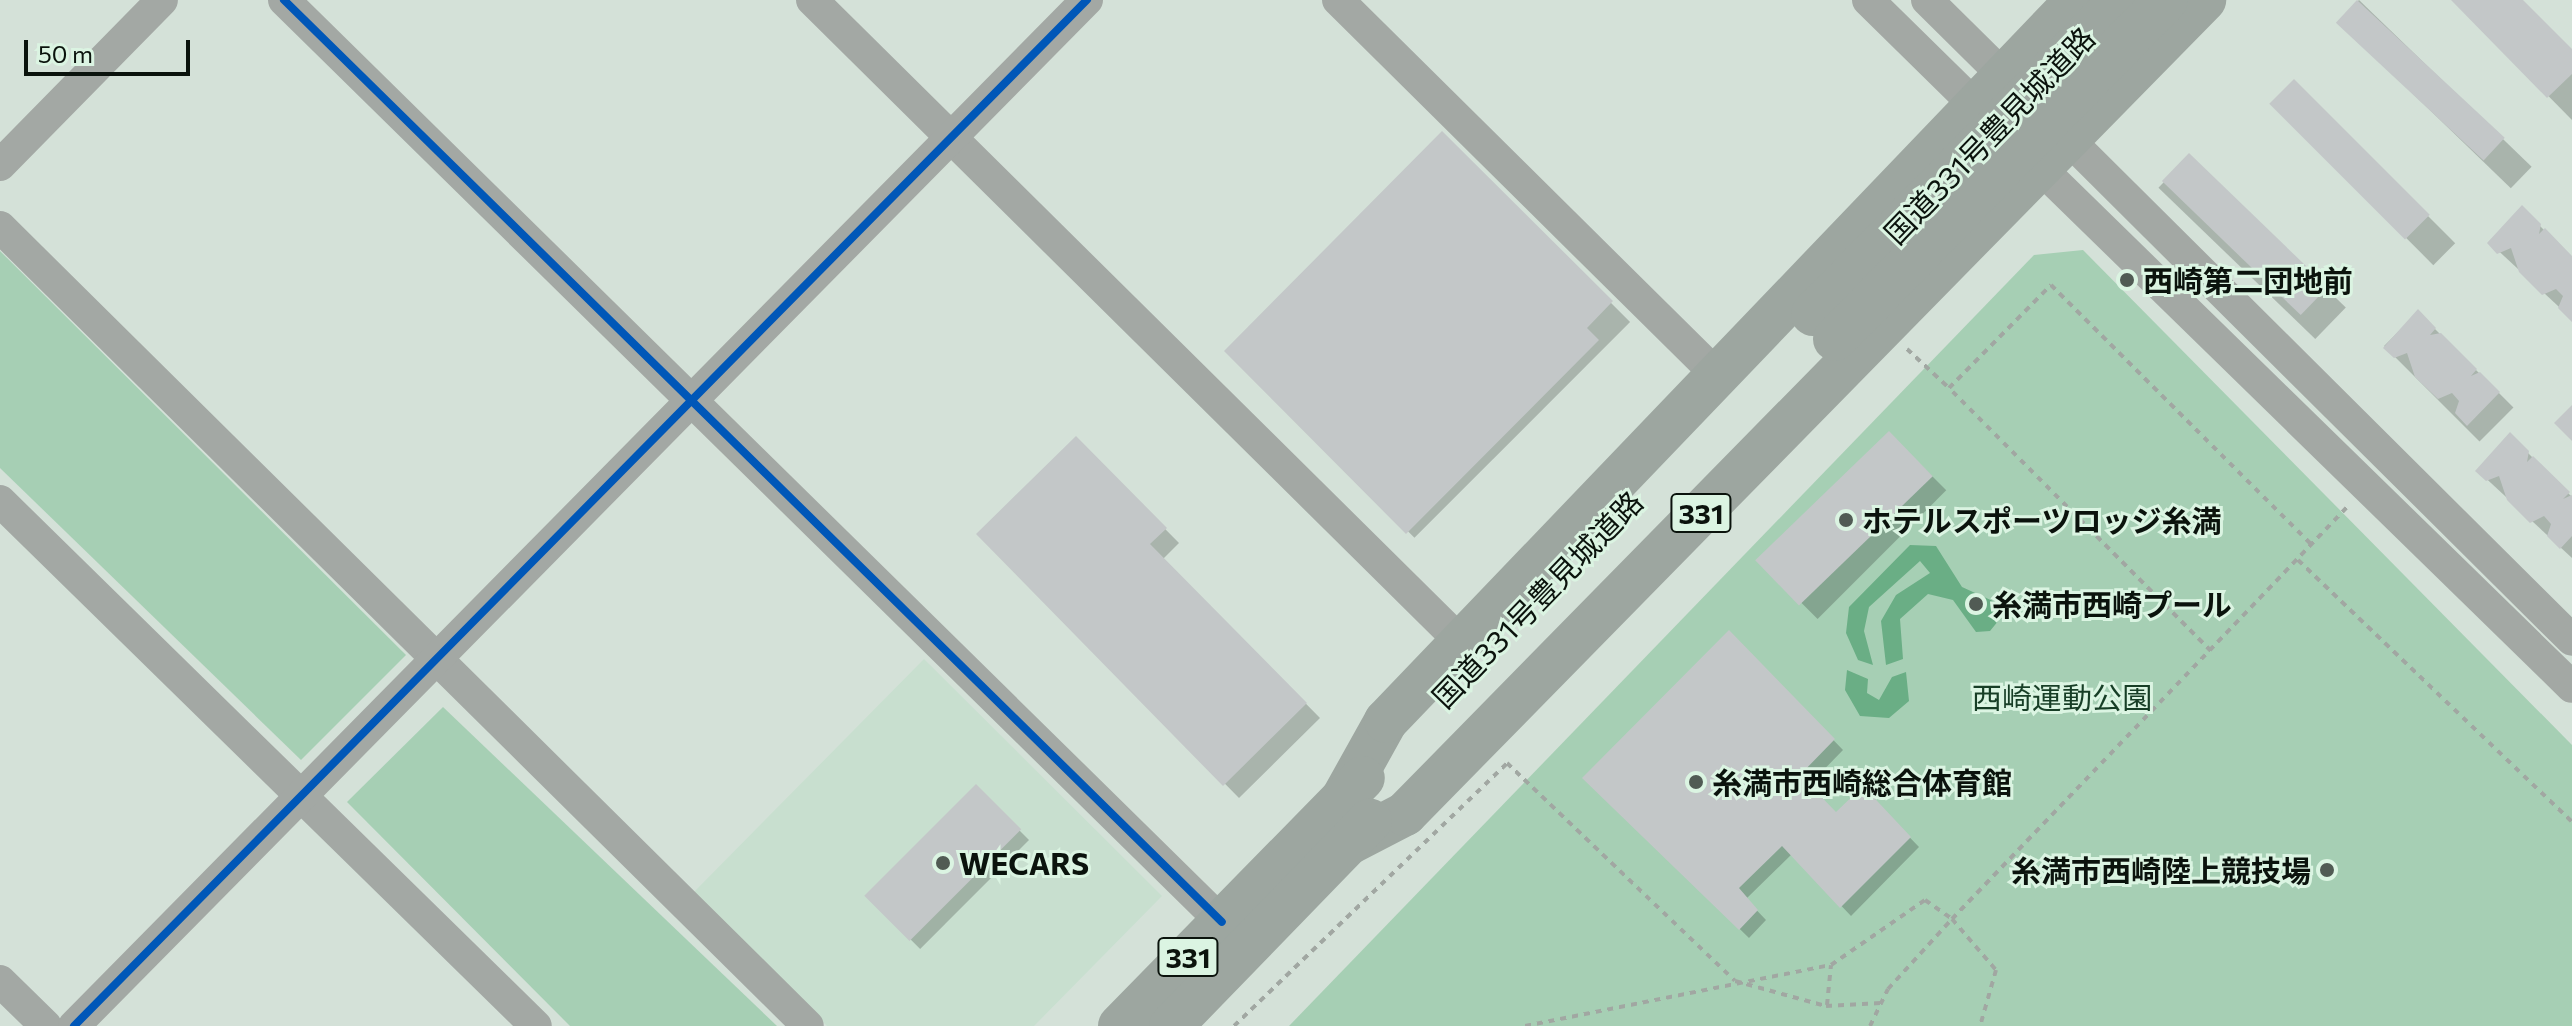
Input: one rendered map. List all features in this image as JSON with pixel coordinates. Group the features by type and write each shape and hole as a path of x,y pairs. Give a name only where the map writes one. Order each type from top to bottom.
{"highway":[{"name":"331","path":"1342,800 1386,721 1720,378 2077,0"},
{"name":"国道331号豊見城道路","path":"1171,1026 1349,843 2120,0"},
{"name":"国道331号豊見城道路","path":"1120,1026 1342,800 1824,326 2166,0"},
{"name":"331","path":"1349,843 1405,814 2204,0"}],"street":[{"path":"0,165 162,0"},
{"path":"284,0 1222,922"},
{"path":"812,0 1461,642"},
{"path":"74,1026 1087,0"},
{"path":"1338,0 1720,378"},
{"path":"1868,0 1990,92 2572,640"},
{"path":"1927,0 1990,92"},
{"path":"2054,153 2370,486 2572,687"},
{"path":"0,227 808,1026"},
{"path":"0,501 536,1026"},
{"path":"0,981 46,1026"}],"path":[{"path":"1949,388 2051,285 2312,545"},
{"path":"1906,348 2211,651"},
{"path":"1870,1026 1881,1003 1952,919 2370,486"},
{"path":"2298,560 2572,822"},
{"path":"1234,1026 1507,763 1735,981 1826,1006 1881,1003"},
{"path":"1525,1026 1735,981 1831,965 1925,900 1952,919 1996,970 1980,1026"},
{"path":"1826,1006 1831,965"}],"shaded area":[{"name":"糸満市西崎プール","path":"1910,545 1936,546 1962,587 1995,602 1999,620 1990,631 1976,632 1953,600 1928,594 1900,619 1903,659 1886,665 1881,621 1896,595 1930,573 1920,561 1869,607 1864,631 1873,665 1858,660 1846,633 1849,607"},
{"path":"924,659 1162,896 1034,1026 827,1026 693,893"},
{"path":"1847,670 1868,679 1867,693 1879,700 1892,677 1906,672 1909,701 1889,718 1860,716 1845,690"}],"green space":[{"name":"西崎運動公園","path":"2083,250 2572,745 2572,1026 1289,1026 2034,255"},
{"path":"0,251 406,655 301,760 0,468"},
{"path":"443,707 777,1026 570,1026 347,802"}],"building":[{"path":"2357,0 2505,138 2484,160 2336,23"},
{"path":"2451,0 2523,0 2572,49 2572,74 2547,98"},
{"path":"2294,79 2430,215 2405,240 2269,104"},
{"path":"1442,131 1613,301 1587,328 1599,340 1406,534 1224,351"},
{"path":"2189,153 2328,287 2301,315 2162,181"},
{"path":"2522,205 2541,224 2539,234 2545,228 2572,256 2572,322 2558,308 2563,296 2556,289 2542,295 2519,272 2511,248 2497,254 2487,243"},
{"path":"2418,309 2436,328 2430,335 2441,333 2477,369 2471,376 2480,372 2500,392 2467,426 2455,413 2459,401 2452,393 2438,399 2415,377 2407,353 2394,358 2383,348"},
{"path":"2572,405 2572,441 2554,423"},
{"name":"ホテルスポーツロッジ糸満","path":"1889,431 1933,476 1799,606 1755,560"},
{"path":"2510,432 2529,451 2527,462 2533,456 2570,492 2563,499 2572,495 2572,536 2560,549 2547,536 2551,524 2544,516 2530,523 2507,500 2499,476 2486,481 2475,471"},
{"path":"1076,436 1167,528 1150,544 1307,703 1223,786 976,534"},
{"name":"糸満市西崎総合体育館","path":"1729,630 1835,739 1800,775 1836,812 1863,786 1911,837 1840,908 1782,846 1739,888 1758,910 1739,930 1582,778"},
{"name":"WECARS","path":"976,784 1021,829 910,941 864,896"}],"cycle path":[{"path":"284,0 1222,922"},
{"path":"74,1026 1087,0"}],"place":[{"name":"西崎第二団地前","path":"2127,280"},
{"name":"ホテルスポーツロッジ糸満","path":"1846,520"},
{"name":"糸満市西崎プール","path":"1976,604"},
{"name":"糸満市西崎総合体育館","path":"1696,782"},
{"name":"WECARS","path":"943,863"},
{"name":"糸満市西崎陸上競技場","path":"2327,870"}]}
